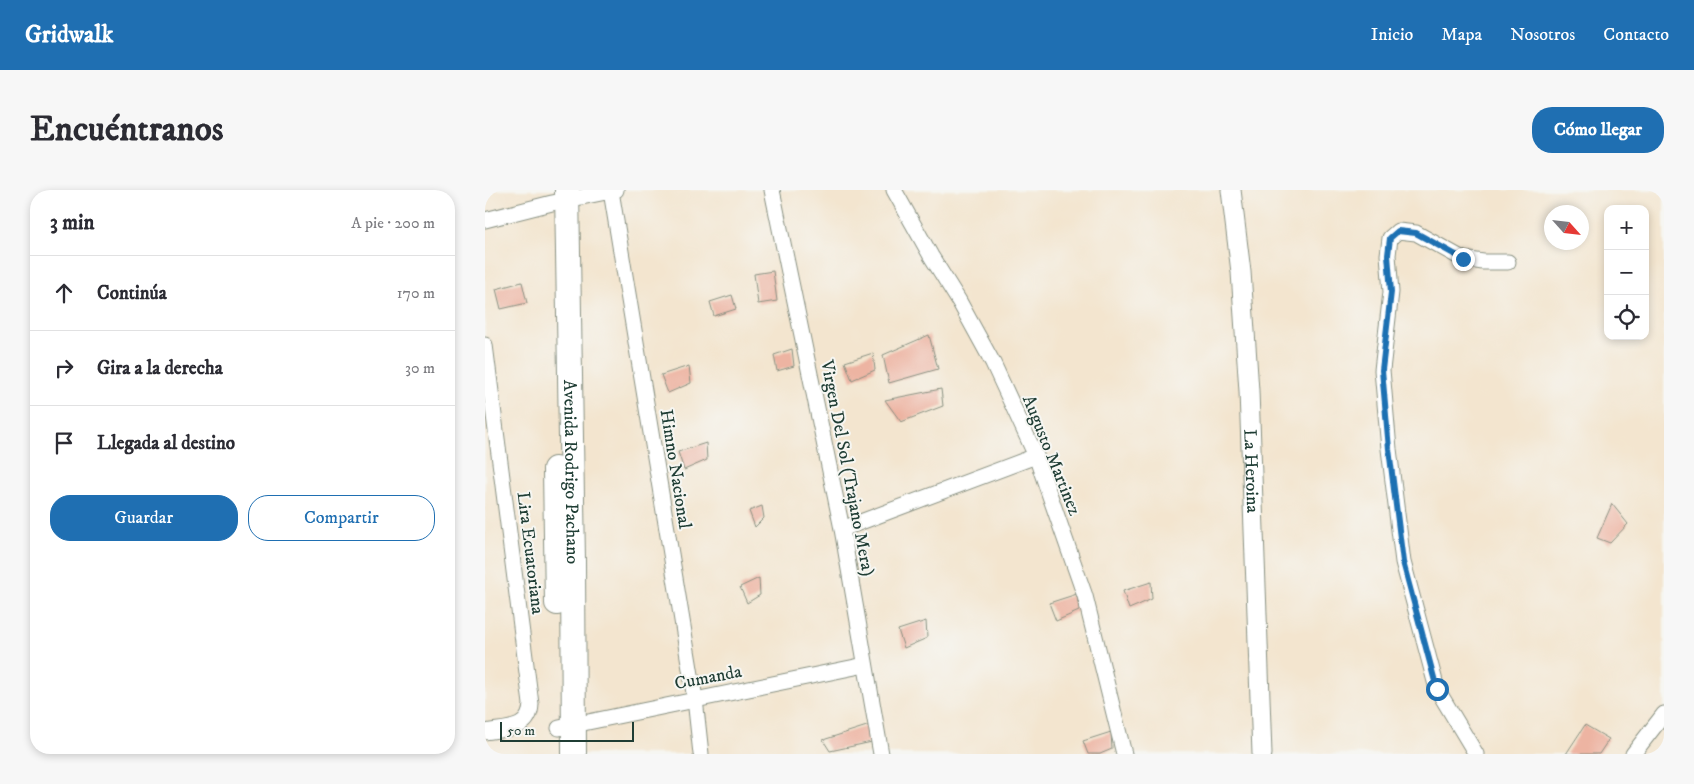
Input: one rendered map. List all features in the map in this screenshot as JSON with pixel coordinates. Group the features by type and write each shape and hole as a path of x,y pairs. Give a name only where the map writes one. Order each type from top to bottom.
{"main road":[{"name":"Avenida Rodrigo Pachano","path":"559,196 567,726 574,754"},
{"name":"Avenida Rodrigo Pachano","path":"559,754 567,726"}],"street":[{"name":"Virgen Del Sol (Trajano Mera)","path":"772,190 842,529 881,754"},
{"name":"Augusto Martinez","path":"894,190 993,363 1036,456 1085,596 1124,754"},
{"name":"La Heroina","path":"1231,190 1241,272 1249,391 1262,754"},
{"path":"485,220 559,196 613,191"},
{"name":"Himno Nacional","path":"613,191 695,699 701,754"},
{"path":"1476,754 1437,689 1403,562 1389,449 1382,370 1391,292 1388,255 1390,238 1398,231 1416,233 1463,259 1483,262 1508,262"},
{"name":"Lira Ecuatoriana","path":"485,345 531,713 526,722 517,726 485,732"},
{"path":"842,529 1036,456"},
{"name":"Cumanda","path":"567,726 865,665"},
{"path":"1633,754 1664,714"}],"building":[{"path":"773,271 777,301 758,304 754,274"},
{"path":"522,282 527,303 501,309 496,289"},
{"path":"732,295 736,309 714,316 710,302"},
{"path":"929,335 938,369 889,383 883,355"},
{"path":"792,349 794,366 777,371 774,355"},
{"path":"873,353 875,370 852,380 845,362"},
{"path":"689,366 691,383 668,393 661,375"},
{"path":"941,389 943,406 901,422 885,400"},
{"path":"706,443 707,460 684,470 678,452"},
{"path":"1612,504 1628,524 1610,543 1597,538"},
{"path":"762,506 764,518 755,527 749,511"},
{"path":"759,578 760,595 747,603 740,587"},
{"path":"1151,582 1152,599 1129,609 1123,591"},
{"path":"1077,594 1079,611 1056,621 1049,603"},
{"path":"926,621 927,638 904,648 898,630"},
{"path":"870,725 872,742 830,751 823,740"},
{"path":"1585,725 1609,739 1599,754 1566,754"},
{"path":"1111,732 1112,749 1100,754 1088,754 1083,741"}],"route":[{"path":"1437,689 1403,562 1389,449 1382,370 1391,292 1388,255 1390,238 1398,231 1416,233 1463,259"}]}
